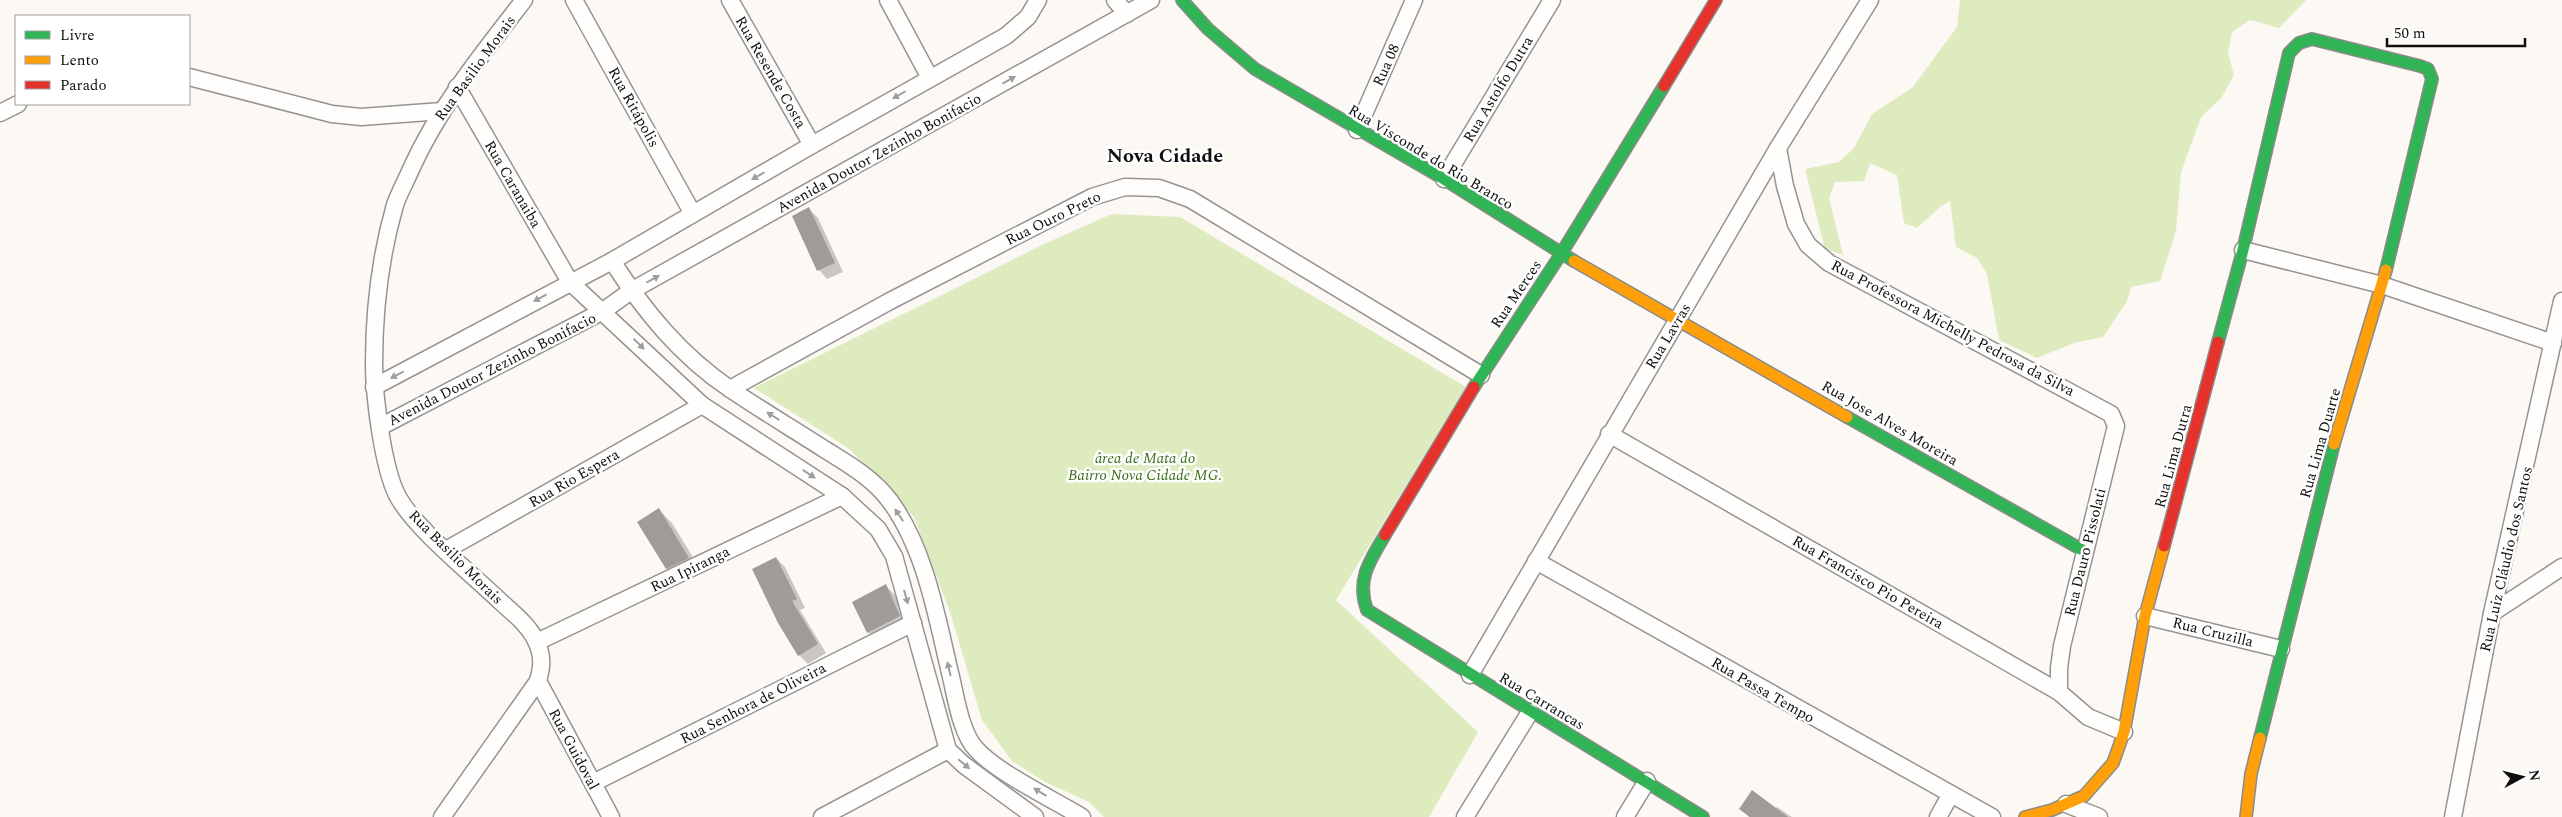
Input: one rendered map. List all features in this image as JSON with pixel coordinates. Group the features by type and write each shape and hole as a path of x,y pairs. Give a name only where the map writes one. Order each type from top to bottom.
{"street":[{"name":"Rua Basilio Morais","path":"524,0 457,87 424,140 396,203 382,256 374,320 374,387 380,426 397,495 410,514 526,626 537,642 542,668 538,681"},
{"name":"Rua Ritápolis","path":"574,0 694,214"},
{"name":"Rua Resende Costa","path":"730,0 812,145"},
{"path":"888,0 930,78"},
{"path":"374,387 612,261 812,145 1006,36 1028,18 1038,0"},
{"path":"1116,0 1127,14"},
{"name":"Avenida Doutor Zezinho Bonifacio","path":"380,426 603,311 631,291 1151,0"},
{"name":"Rua Visconde do Rio Branco","path":"1182,0 1208,29 1255,69 1444,179 1561,254 1678,320"},
{"name":"Rua 08","path":"1357,130 1414,0"},
{"name":"Rua Astolfo Dutra","path":"1444,179 1552,0"},
{"name":"Rua Merces","path":"1367,610 1362,597 1365,569 1480,375 1561,254 1716,0"},
{"name":"Rua Lavras","path":"1470,675 1609,434 1778,148 1870,0"},
{"name":"Rua Lima Dutra","path":"2025,817 2052,810 2084,796 2112,763 2124,732 2145,616 2243,250 2289,53 2305,39 2312,39 2420,66 2428,69 2432,79"},
{"path":"190,77 332,114 361,117 442,111"},
{"name":"Rua Lima Duarte","path":"2246,817 2251,774 2328,461 2382,285 2432,79"},
{"name":"Rua Caranaiba","path":"457,87 570,282"},
{"path":"0,114 16,105"},
{"name":"Rua Professora Michelly Pedrosa da Silva","path":"1778,148 1785,186 1796,224 1808,245 1829,263 2111,414"},
{"name":"Rua Ouro Preto","path":"730,389 1020,233 1092,197 1125,187 1159,188 1190,199 1480,375"},
{"path":"2243,250 2382,285 2553,343"},
{"path":"612,261 631,291 686,356 730,389 844,461 872,482 889,500 904,523 925,578 962,722 975,748 994,764 1082,817"},
{"name":"Avenida Doutor Zezinho Bonifacio","path":"570,282 702,405 842,496 878,529 894,556 948,750"},
{"name":"Rua Luiz Cláudio dos Santos","path":"2453,817 2492,613 2562,301"},
{"name":"Rua Jose Alves Moreira","path":"1678,320 2086,552"},
{"name":"Rua Rio Espera","path":"446,550 702,405"},
{"name":"Rua Dauro Pissolati","path":"2059,692 2059,668 2062,646 2116,426 2111,414"},
{"name":"Rua Francisco Pio Pereira","path":"1609,434 2059,692 2088,717 2124,732"},
{"name":"Rua Ipiranga","path":"537,642 842,496"},
{"name":"Rua Passa Tempo","path":"1536,561 1992,817"},
{"path":"2492,613 2562,567"},
{"name":"Rua Carrancas","path":"1367,610 1703,817"},
{"name":"Rua Cruzilla","path":"2145,616 2281,649"},
{"name":"Rua Senhora de Oliveira","path":"593,783 913,623"},
{"path":"442,817 538,681"},
{"name":"Rua Guidoval","path":"538,681 611,817"},
{"path":"1466,817 1530,712"},
{"path":"822,817 948,750 964,765 1035,817"},
{"path":"1624,817 1647,782"},
{"path":"1938,817 1951,794"},
{"path":"2066,804 2099,817"}],"green space":[{"path":"1960,0 2306,0 2279,28 2250,20 2232,32 2228,53 2234,75 2222,97 2201,117 2181,172 2176,231 2160,281 2131,287 2127,301 2103,337 2074,343 2037,358 1999,340 1987,274 1977,258 1956,247 1950,201 1940,207 1917,228 1904,223 1897,175 1870,163 1864,181 1835,182 1829,198 1843,255 1825,249 1805,169 1839,162 1854,148 1872,114 1912,88 1957,27"},
{"name":"ârea de Mata do Bairro Nova Cidade MG.","path":"1112,214 1180,217 1466,387 1336,600 1478,732 1429,817 1104,817 1089,802 1045,782 1012,761 982,720 951,615 914,517 848,448 754,388 1044,244"}],"building":[{"path":"809,207 835,263 817,271 792,216"},
{"path":"659,508 689,558 666,569 637,522"},
{"path":"776,557 797,599 792,601 818,644 798,656 778,623 752,569"},
{"path":"886,584 900,616 867,633 852,602"},
{"path":"1752,790 1788,817 1750,817 1739,809"}],"traffic: fast":[{"path":"1182,0 1208,29 1255,69 1444,179 1574,261"},
{"path":"2218,342 2243,250 2289,53 2299,43 2312,39 2420,66 2428,69 2432,79 2386,270"},
{"path":"1474,387 1561,254 1664,86"},
{"path":"1847,417 2086,552"},
{"path":"2260,738 2334,444"},
{"path":"1385,535 1366,571 1363,589 1367,610 1703,817"}],"traffic: slow":[{"path":"1574,261 1847,417"},
{"path":"2334,444 2386,270"},
{"path":"2025,817 2052,810 2084,796 2113,763 2124,732 2145,616 2164,546"},
{"path":"2246,817 2251,774 2260,738"}],"traffic: jam":[{"path":"1664,86 1716,0"},
{"path":"2164,546 2218,342"},
{"path":"1385,535 1474,387"}],"district":[{"name":"Nova Cidade","path":"1165,155"}]}
